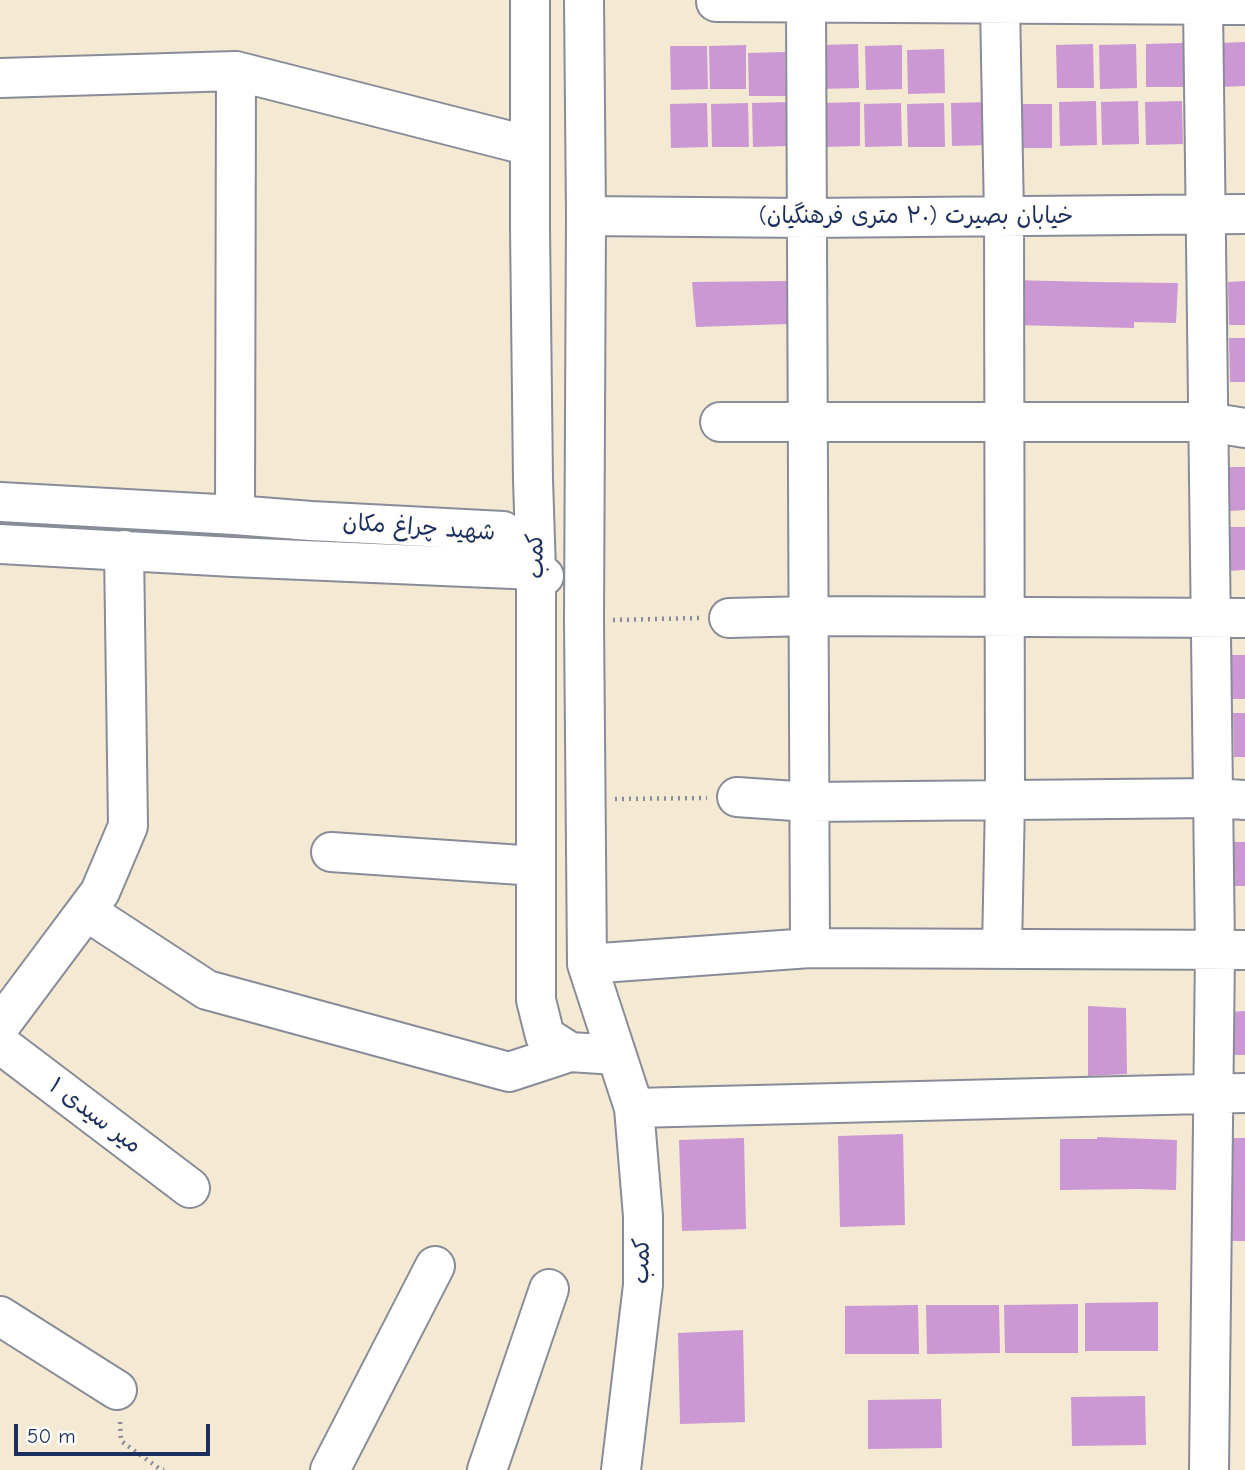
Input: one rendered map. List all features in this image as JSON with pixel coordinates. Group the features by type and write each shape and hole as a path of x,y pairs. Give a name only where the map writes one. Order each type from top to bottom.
{"street":[{"name":"کمب","path":"530,0 536,570 536,1000 545,1036 570,1052"},
{"name":"کمب","path":"584,0 587,964 634,1108 643,1216 643,1285 621,1470"},
{"path":"716,2 1245,5"},
{"path":"806,3 810,948"},
{"path":"1000,4 1004,216 1005,617 1002,949"},
{"path":"1203,6 1206,214 1227,425 1230,950 1228,1279 1209,1470"},
{"path":"235,515 236,71"},
{"path":"0,78 236,71 530,146"},
{"name":"خیابان بصیرت (۲۰ متری فرهنگیان)","path":"586,216 807,218 1245,214"},
{"path":"720,422 1227,425"},
{"name":"شهید چراغ مکان","path":"0,502 503,531 536,570"},
{"path":"307,560 311,522"},
{"name":"شهید چراغ مکان","path":"4,546 536,570"},
{"path":"0,1026 100,892 128,826 124,551"},
{"path":"536,570 585,612"},
{"path":"729,618 1228,618"},
{"path":"737,797 810,802 1229,799"},
{"path":"331,852 536,866"},
{"path":"86,911 207,990 509,1072 570,1052 616,1055"},
{"path":"587,964 810,948 1230,950"},
{"name":"میر سیدی ۱","path":"0,1044 190,1188"},
{"path":"634,1108 1229,1093"},
{"path":"330,1470 435,1266"},
{"path":"486,1470 549,1289"},
{"path":"0,1316 117,1390"}],"path":[{"path":"585,612 729,618"},
{"path":"586,799 737,797"},
{"path":"117,1390 121,1441 164,1470"}],"building":[{"path":"1245,42 1245,86 1219,87 1219,43"},
{"path":"1183,43 1183,87 1146,87 1146,44"},
{"path":"858,44 859,88 822,89 821,45"},
{"path":"1093,44 1094,88 1057,88 1056,45"},
{"path":"1136,44 1137,88 1100,89 1099,45"},
{"path":"746,45 746,89 710,89 709,46"},
{"path":"902,45 902,89 866,90 865,46"},
{"path":"670,46 707,46 708,89 671,90"},
{"path":"944,49 945,93 908,94 907,50"},
{"path":"785,52 786,96 749,96 748,53"},
{"path":"1096,101 1097,145 1060,146 1059,102"},
{"path":"1138,101 1139,144 1102,145 1101,102"},
{"path":"1182,101 1183,144 1146,145 1145,102"},
{"path":"789,102 789,146 753,147 752,103"},
{"path":"860,102 860,146 823,147 823,103"},
{"path":"988,102 989,145 952,146 951,103"},
{"path":"707,103 708,147 671,148 670,104"},
{"path":"748,103 749,147 712,147 711,104"},
{"path":"901,103 902,146 865,147 864,104"},
{"path":"944,103 945,147 908,147 907,104"},
{"path":"1015,104 1052,104 1052,148 1015,148"},
{"path":"1011,280 1178,283 1176,323 1134,322 1134,328 1013,325"},
{"path":"788,281 788,324 696,327 692,282"},
{"path":"1245,281 1245,325 1229,325 1228,282"},
{"path":"1229,338 1245,338 1245,382 1230,382"},
{"path":"1228,467 1245,467 1245,510 1229,511"},
{"path":"1226,527 1245,527 1245,570 1227,571"},
{"path":"1228,655 1245,655 1245,699 1229,699"},
{"path":"1233,713 1245,713 1245,757 1234,757"},
{"path":"1232,842 1245,842 1245,886 1233,886"},
{"path":"1088,1006 1126,1008 1127,1074 1088,1076"},
{"path":"1245,1011 1245,1055 1228,1055 1228,1012"},
{"path":"903,1134 905,1225 840,1227 838,1136"},
{"path":"1097,1137 1177,1140 1176,1190 1060,1190 1060,1139"},
{"path":"744,1138 746,1229 682,1231 679,1140"},
{"path":"1224,1138 1245,1138 1245,1241 1226,1241"},
{"path":"1158,1302 1158,1351 1085,1351 1085,1303"},
{"path":"1078,1304 1078,1353 1005,1353 1004,1305"},
{"path":"918,1305 919,1354 845,1354 845,1306"},
{"path":"926,1305 999,1305 1000,1353 927,1354"},
{"path":"743,1330 745,1422 680,1424 678,1333"},
{"path":"1145,1396 1146,1445 1072,1446 1071,1397"},
{"path":"941,1399 942,1448 868,1449 868,1400"}]}
